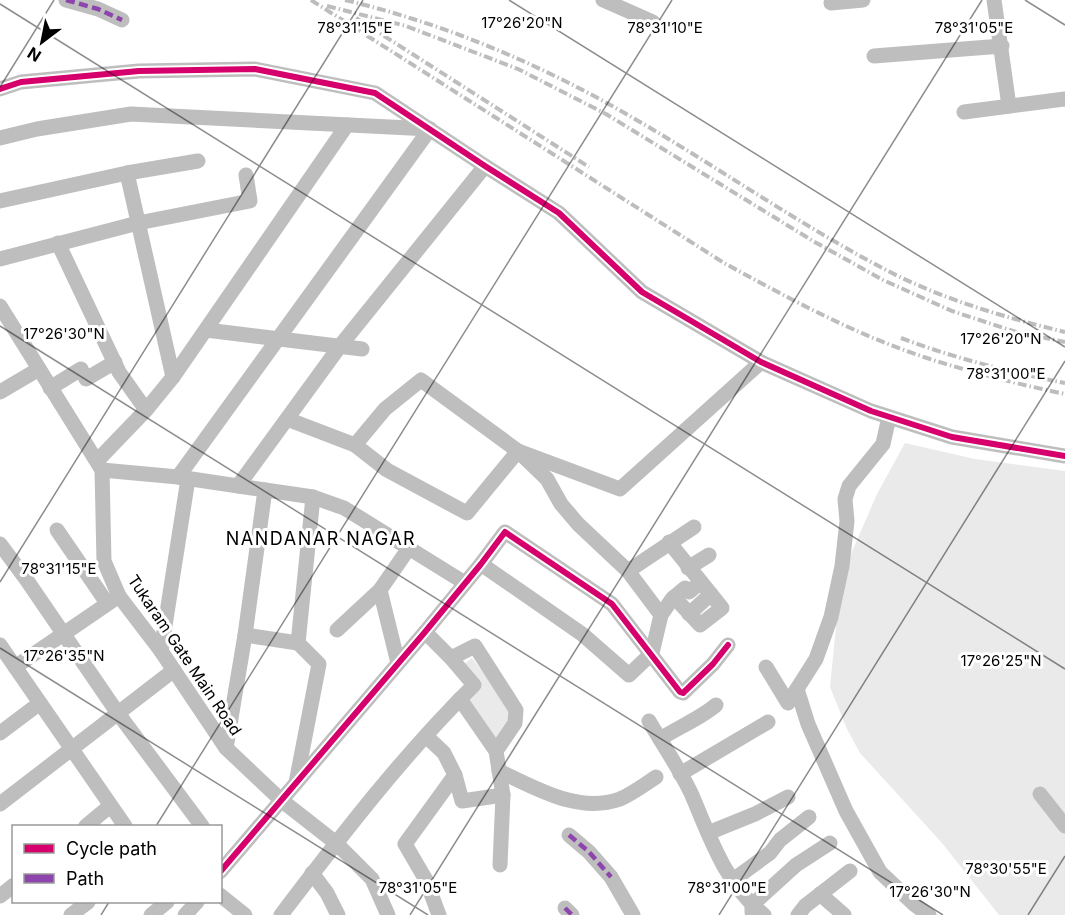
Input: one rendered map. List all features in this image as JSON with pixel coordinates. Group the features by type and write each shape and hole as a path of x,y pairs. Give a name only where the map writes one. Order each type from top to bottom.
{"street":[{"path":"66,0 98,9 122,20"},
{"path":"603,0 653,22"},
{"path":"831,3 863,0"},
{"path":"994,0 1009,106"},
{"path":"874,56 1002,46"},
{"path":"0,88 21,82 139,71 255,69 375,93 559,213 642,292 761,362 871,411 952,437 1065,456"},
{"path":"964,112 1065,99"},
{"path":"0,138 37,129 131,114 430,129"},
{"path":"100,465 173,376 347,125"},
{"path":"161,651 183,478 430,129"},
{"path":"0,201 127,173 198,161"},
{"path":"238,486 340,346 485,166"},
{"path":"127,173 173,376"},
{"path":"0,259 138,223 250,201 246,175"},
{"path":"58,243 119,372 146,410"},
{"path":"0,306 100,465 313,497 344,508 465,583"},
{"path":"206,330 362,349"},
{"path":"50,388 81,369 86,379 115,362"},
{"path":"518,451 620,489 761,362"},
{"path":"0,392 39,369"},
{"path":"355,445 385,409 421,380 518,451 547,479 561,504 578,524 628,571 661,615"},
{"path":"766,667 788,703 816,659 831,617 844,555 848,521 845,499 849,486 883,444 889,417"},
{"path":"287,418 355,445 387,470 467,513 518,451"},
{"name":"Tukaram Gate Main Road","path":"100,465 104,561 113,599 161,651 226,748 281,800 336,843 372,879 388,915"},
{"path":"226,748 245,635 265,490"},
{"path":"298,643 313,497"},
{"path":"628,571 694,527"},
{"path":"57,530 113,599 64,633 6,657 123,825"},
{"path":"223,862 295,786 481,564 504,532 612,604 680,692 683,693 713,664 728,645"},
{"path":"669,542 688,568 698,597"},
{"path":"0,544 117,712 201,825"},
{"path":"337,630 380,590 409,548"},
{"path":"688,568 709,555"},
{"path":"481,564 582,634 629,675 652,653 661,615 674,597 685,588 698,597"},
{"path":"380,590 398,663"},
{"path":"674,597 698,597"},
{"path":"281,915 336,843 426,736 474,686 425,632"},
{"path":"245,635 298,643 319,664 295,786"},
{"path":"451,658 475,646 516,710 515,723 496,751"},
{"path":"0,804 174,670"},
{"path":"797,689 808,724 846,811 880,872 929,915"},
{"path":"460,699 496,751 503,795 500,865"},
{"path":"0,733 40,703"},
{"path":"660,739 716,705"},
{"path":"649,721 681,774 720,862 752,910 764,915"},
{"path":"681,774 768,722"},
{"path":"426,736 444,753 455,775 462,801 503,795"},
{"path":"499,771 556,797 587,803 602,803 623,798 656,777"},
{"path":"439,915 426,880 405,844 455,775"},
{"path":"1040,794 1065,826"},
{"path":"708,833 755,814 788,797"},
{"path":"87,825 110,806"},
{"path":"733,880 770,853 780,840 809,817"},
{"path":"569,835 589,852 611,877 633,915"},
{"path":"752,910 796,865 830,843"},
{"path":"798,915 805,906 850,871"},
{"path":"312,873 327,893 338,915"},
{"path":"0,896 12,887"},
{"path":"820,894 844,915"},
{"path":"222,897 245,915"},
{"path":"71,915 87,903"},
{"path":"151,915 166,903"},
{"path":"176,903 185,915 196,903"}],"shaded area":[{"path":"905,443 975,459 1065,471 1065,915 999,915 942,843 860,753 847,729 830,687 839,596 851,554 877,494"},
{"path":"472,658 512,710 511,723 497,740 467,699 481,688 463,665"}],"railway":[{"path":"311,0 724,263 774,290 849,327 901,349 978,373 1065,394"},
{"path":"345,0 446,30 543,70 641,122 815,230 886,270 929,290 973,306 1065,332"},
{"path":"327,6 406,26 518,69 606,114 813,241 883,280 952,311 1016,332 1065,342"},
{"path":"356,18 589,167"},
{"path":"901,338 982,364 1065,383"}],"marked path":[{"path":"66,0 98,9 122,20"},
{"path":"569,835 589,852 611,877"},
{"path":"565,908 572,915"}],"cycle path":[{"path":"0,89 21,82 139,71 255,69 375,93 559,213 642,292 761,362 871,411 952,437 1065,456"},
{"path":"222,870 425,632 505,532 612,604 680,692 683,693 713,664 728,645"}],"district":[{"name":"NANDANAR NAGAR","path":"321,538"}]}
